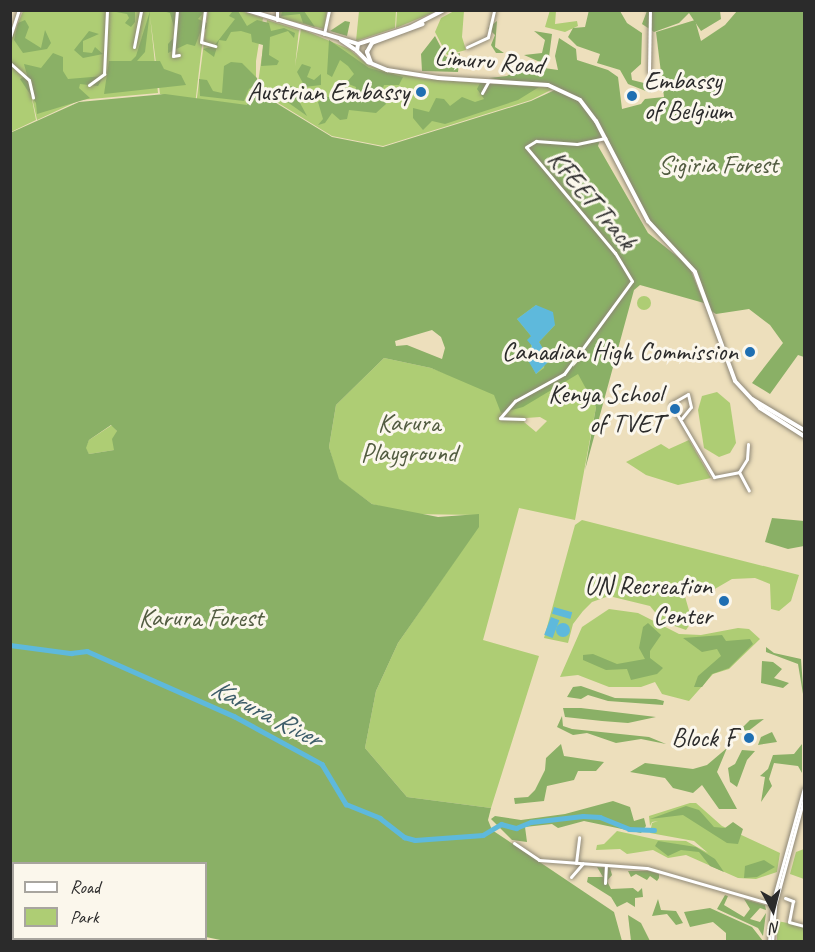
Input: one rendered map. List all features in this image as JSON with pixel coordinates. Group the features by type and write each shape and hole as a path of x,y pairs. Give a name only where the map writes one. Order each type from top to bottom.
{"main road":[{"name":"Limuru Road","path":"360,43 411,27 445,10"},
{"name":"Limuru Road","path":"359,54 445,10"},
{"path":"250,11 360,43 367,50 374,65"},
{"path":"337,38 356,50 360,43"},
{"name":"Limuru Road","path":"356,50 374,65 438,78 548,85 563,90 580,100 605,138 648,221 693,268 728,365 747,395 760,408 804,436"},
{"name":"Limuru Road","path":"747,395 804,430"}],"street":[{"path":"11,35 19,10"},
{"path":"89,85 104,74 107,10"},
{"path":"134,47 141,10"},
{"path":"177,10 173,56 179,55"},
{"path":"205,10 201,42 215,46"},
{"path":"277,10 277,20"},
{"path":"324,34 329,10"},
{"path":"467,47 489,37 494,10"},
{"path":"649,73 650,10"},
{"path":"10,63 29,80 33,98"},
{"path":"482,93 488,82"},
{"name":"KFEET Track","path":"524,419 500,418 515,401 564,374 632,281 615,253 526,147 536,141 578,144 605,138"},
{"path":"682,418 691,410 691,399 687,394 672,400 672,407 682,418 714,477 739,472 747,459 748,444"},
{"path":"739,472 749,491"},
{"path":"771,942 774,904 804,788"},
{"path":"796,821 804,799"},
{"path":"576,862 579,837"},
{"path":"514,843 539,860 656,870 774,904"},
{"path":"571,877 583,863"},
{"path":"605,884 606,865"},
{"path":"785,898 793,901 789,922 804,926"}],"green space":[{"path":"550,10 556,11 555,24 577,21 578,26 565,32 545,27"},
{"path":"589,10 620,11 627,23 642,33 641,64 631,73 632,80 648,84 651,93 628,84 620,70 597,63 600,54 577,46 568,37 573,28 585,27"},
{"path":"23,11 206,11 195,105 160,94 150,16 158,93 80,100 37,120 29,84 36,120 11,132 11,40"},
{"path":"111,11 135,11 135,22 131,27 125,23 129,18 127,14"},
{"path":"150,11 145,52 137,61 160,61 164,69 181,75 186,85 104,94 109,61 131,61 136,56"},
{"path":"163,11 205,11 198,19 207,23 206,29 200,33 195,46 187,44 168,53 168,44 176,35 170,13"},
{"path":"208,11 241,11 263,18 256,61 256,105 196,105"},
{"path":"238,11 247,26 257,20 269,23 271,31 284,28 295,33 294,38 288,31 270,37 269,55 279,61 277,65 261,66 263,45 252,42 251,34 241,31 231,32 226,41 219,40 214,57 203,49 214,46 235,19 229,16 232,12"},
{"path":"280,11 327,11 324,29 279,18"},
{"path":"282,11 304,11 315,27 303,23 300,14 281,16"},
{"path":"359,11 396,11 395,28 356,41"},
{"path":"397,11 437,11 396,28"},
{"path":"454,11 464,11 462,37 466,50 447,55 435,32 441,18"},
{"path":"647,11 720,11 721,19 701,31 689,13 679,23 654,32 642,24"},
{"name":"Karura Forest","path":"737,11 804,11 804,357 798,355 770,394 752,383 783,343 770,325 749,309 716,314 708,309 692,266 655,231 602,134 598,146 648,233 689,266 704,303 640,285 634,290 585,470 596,407 578,374 523,407 501,413 494,395 431,368 384,358 336,405 329,447 339,479 372,504 438,517 479,514 479,527 398,643 376,691 365,748 407,797 491,808 488,820 492,830 614,912 622,941 230,942 207,937 207,862 12,862 12,940 106,940 11,941 10,133 79,102 165,94 247,105 253,89 332,137 383,147 531,101 557,89 489,78 507,76 523,65 558,70 555,56 559,38 576,49 577,60 608,70 618,77 622,109 641,104 645,99 664,97 656,32 695,20 701,41 725,25","holes":["536,305 555,325 539,342 546,355 544,368 536,374 531,364 531,336 517,319","432,330 441,337 445,348 442,359 407,345 396,346 395,341","111,425 117,431 112,439 114,450 89,454 86,448 89,440"]},
{"path":"25,20 29,27 25,38 41,48 45,30 51,43 47,49 23,53 14,40 18,23"},
{"path":"267,20 299,30 295,66 301,29 349,49 369,66 390,72 424,79 555,88 531,100 383,146 332,136 257,90"},
{"path":"345,21 350,22 347,36 330,31"},
{"path":"497,21 495,47 504,53 496,53 491,45 495,35 488,28"},
{"path":"89,31 99,34 83,41 83,52 92,53 95,47 103,54 83,58 74,50"},
{"path":"534,31 552,34 549,57 540,62 524,55 542,53 545,40"},
{"path":"435,36 446,57 460,53 458,72 422,71 421,54"},
{"path":"329,40 369,68 403,77 399,85 384,85 381,94 386,104 376,113 349,110 347,119 340,120 332,113 325,123 318,125 323,119 318,102 327,97 355,97 356,87 346,83 354,74 348,66 340,60 332,77 327,74"},
{"path":"53,53 63,57 63,71 68,79 104,76 98,86 80,84 79,88 90,98 37,114 36,103 20,79 27,75 24,64 41,68"},
{"path":"231,62 242,63 257,78 258,83 249,89 244,101 200,96 199,79 207,80 213,91 222,93 224,66"},
{"path":"302,64 311,67 307,77 314,80 321,74 321,85 305,87 297,72"},
{"path":"480,83 539,87 518,100 445,124 432,121 423,130 413,118 413,108 429,112 436,98 444,99 450,106 462,97 475,102 484,99 477,89"},
{"path":"292,86 307,116 286,101 287,87"},
{"name":"Karura Playground","path":"539,274 596,407 575,520 519,508 483,640 539,656 491,808 407,797 365,748 376,691 398,643 478,527 479,515 409,514 372,504 338,479 329,447 336,405 384,358 431,368 452,376","holes":["540,417 547,421 536,432 524,422 526,418"]},
{"path":"644,296 649,298 651,303 649,308 644,310 639,308 637,303 639,298"},
{"path":"717,392 730,403 736,443 730,453 719,457 704,448 698,410 702,396"},
{"path":"112,425 117,431 114,450 89,454 85,448 89,440"},
{"path":"689,440 711,478 678,485 646,475 626,462 661,444 669,449"},
{"path":"772,518 804,521 804,546 788,549 765,542"},
{"path":"582,520 799,575 791,601 779,611 771,609 770,584 755,578 732,579 713,590 682,586 692,621 686,630 663,622 650,606 609,596 592,602 583,611 573,624 568,643 544,638 575,525"},
{"path":"609,609 638,613 679,634 701,635 738,628 749,629 760,639 729,669 713,674 689,701 662,694 655,682 641,687 609,687 578,675 560,677 582,627"},
{"path":"648,623 661,635 650,651 650,658 663,668 657,674 631,680 627,669 606,670 583,660 583,655 593,654 617,664 645,659 639,648 643,627"},
{"path":"722,635 726,641 750,639 753,644 729,668 712,674 702,687 694,687 698,676 721,656 717,649 702,652 683,638"},
{"path":"766,647 774,653 801,659 804,700 798,664 766,652"},
{"path":"762,661 773,662 782,669 774,678 789,683 783,688 761,683"},
{"path":"581,686 615,698 664,701 663,705 608,701 588,695 581,699 567,697 573,687"},
{"path":"563,708 656,717 628,723 602,721 565,717"},
{"path":"562,716 563,726 572,729 649,737 666,744 641,739 616,743 587,733 573,735 557,727"},
{"path":"764,719 747,732 742,728 750,720"},
{"path":"772,732 777,742 758,745 761,737"},
{"path":"561,744 564,756 604,762 596,771 578,771 574,780 547,786 544,801 515,804 514,798 528,797 535,790 545,770 546,758"},
{"path":"802,744 802,773 798,766 774,763 769,779 772,786 761,802 765,777 760,776 768,769 773,755 794,754"},
{"path":"727,748 717,772 737,809 719,809 702,785 693,793 673,788 665,778 630,772 645,763 693,769 707,765"},
{"path":"742,750 755,751 747,760 737,787 730,782 728,768 735,764"},
{"path":"613,801 630,807 634,821 644,818 646,826 641,833 584,821 558,828 552,824 525,827 527,842 512,840 491,819 495,816 521,820 565,814"},
{"path":"696,803 722,826 780,853 777,872 756,879 738,878 686,855 668,858 653,850 627,854 620,849 596,850 597,845 604,844 617,831 658,840 686,841 708,853 694,841 650,833 652,823 658,821 652,822 650,826 649,816"},
{"path":"686,806 699,810 714,827 725,828 733,822 743,829 738,844 727,843 683,815 650,819"},
{"path":"658,841 696,847 715,859 724,872 710,866 699,852 681,850 668,856 655,846"},
{"path":"804,849 804,879 790,874 796,852"},
{"path":"764,860 775,867 757,877 744,878 745,866"},
{"path":"597,867 610,868 612,875 607,881 611,889 633,888 638,892 642,888 643,897 635,898 635,907 627,902 617,907 611,897 587,882 588,877 603,877"},
{"path":"628,871 649,871 659,874 659,878 657,881 650,876 647,880 636,874 631,877"},
{"path":"725,895 728,896 724,905 744,917 750,909 744,899 765,905 766,910 760,908 750,919 760,922 766,913 763,936 758,928 717,909"},
{"path":"658,899 661,910 676,911 683,923 676,925 667,914 652,916"},
{"path":"710,908 752,927 763,941 726,941 726,933 713,922 690,927 684,912"},
{"path":"628,915 641,923 650,941 631,941"},
{"path":"777,921 804,926 804,941 777,942"}],"water":[{"path":"536,305 553,312 555,325 539,342 550,360 536,374 526,357 532,346 527,340 531,336 517,319"},
{"path":"554,607 572,612 570,619 552,614"},
{"path":"551,617 559,620 553,638 544,635"},
{"path":"560,623 566,623 570,630 566,637 560,637 556,633 556,627"}],"waterway":[{"name":"Karura River","path":"10,645 71,653 87,651 234,716 322,764 346,804 380,818 404,837 415,840 483,835 501,824 516,828 531,822 583,816 600,817 629,829 654,830"}],"place":[{"name":"Austrian Embassy","path":"421,92"},
{"name":"Embassy of Belgium","path":"632,96"},
{"name":"Canadian High Commission","path":"750,352"},
{"name":"Kenya School of TVET","path":"675,409"},
{"name":"UN Recreation Center","path":"724,601"},
{"name":"Block F","path":"749,738"}],"park label":[{"name":"Sigiria Forest","path":"718,165"}]}
